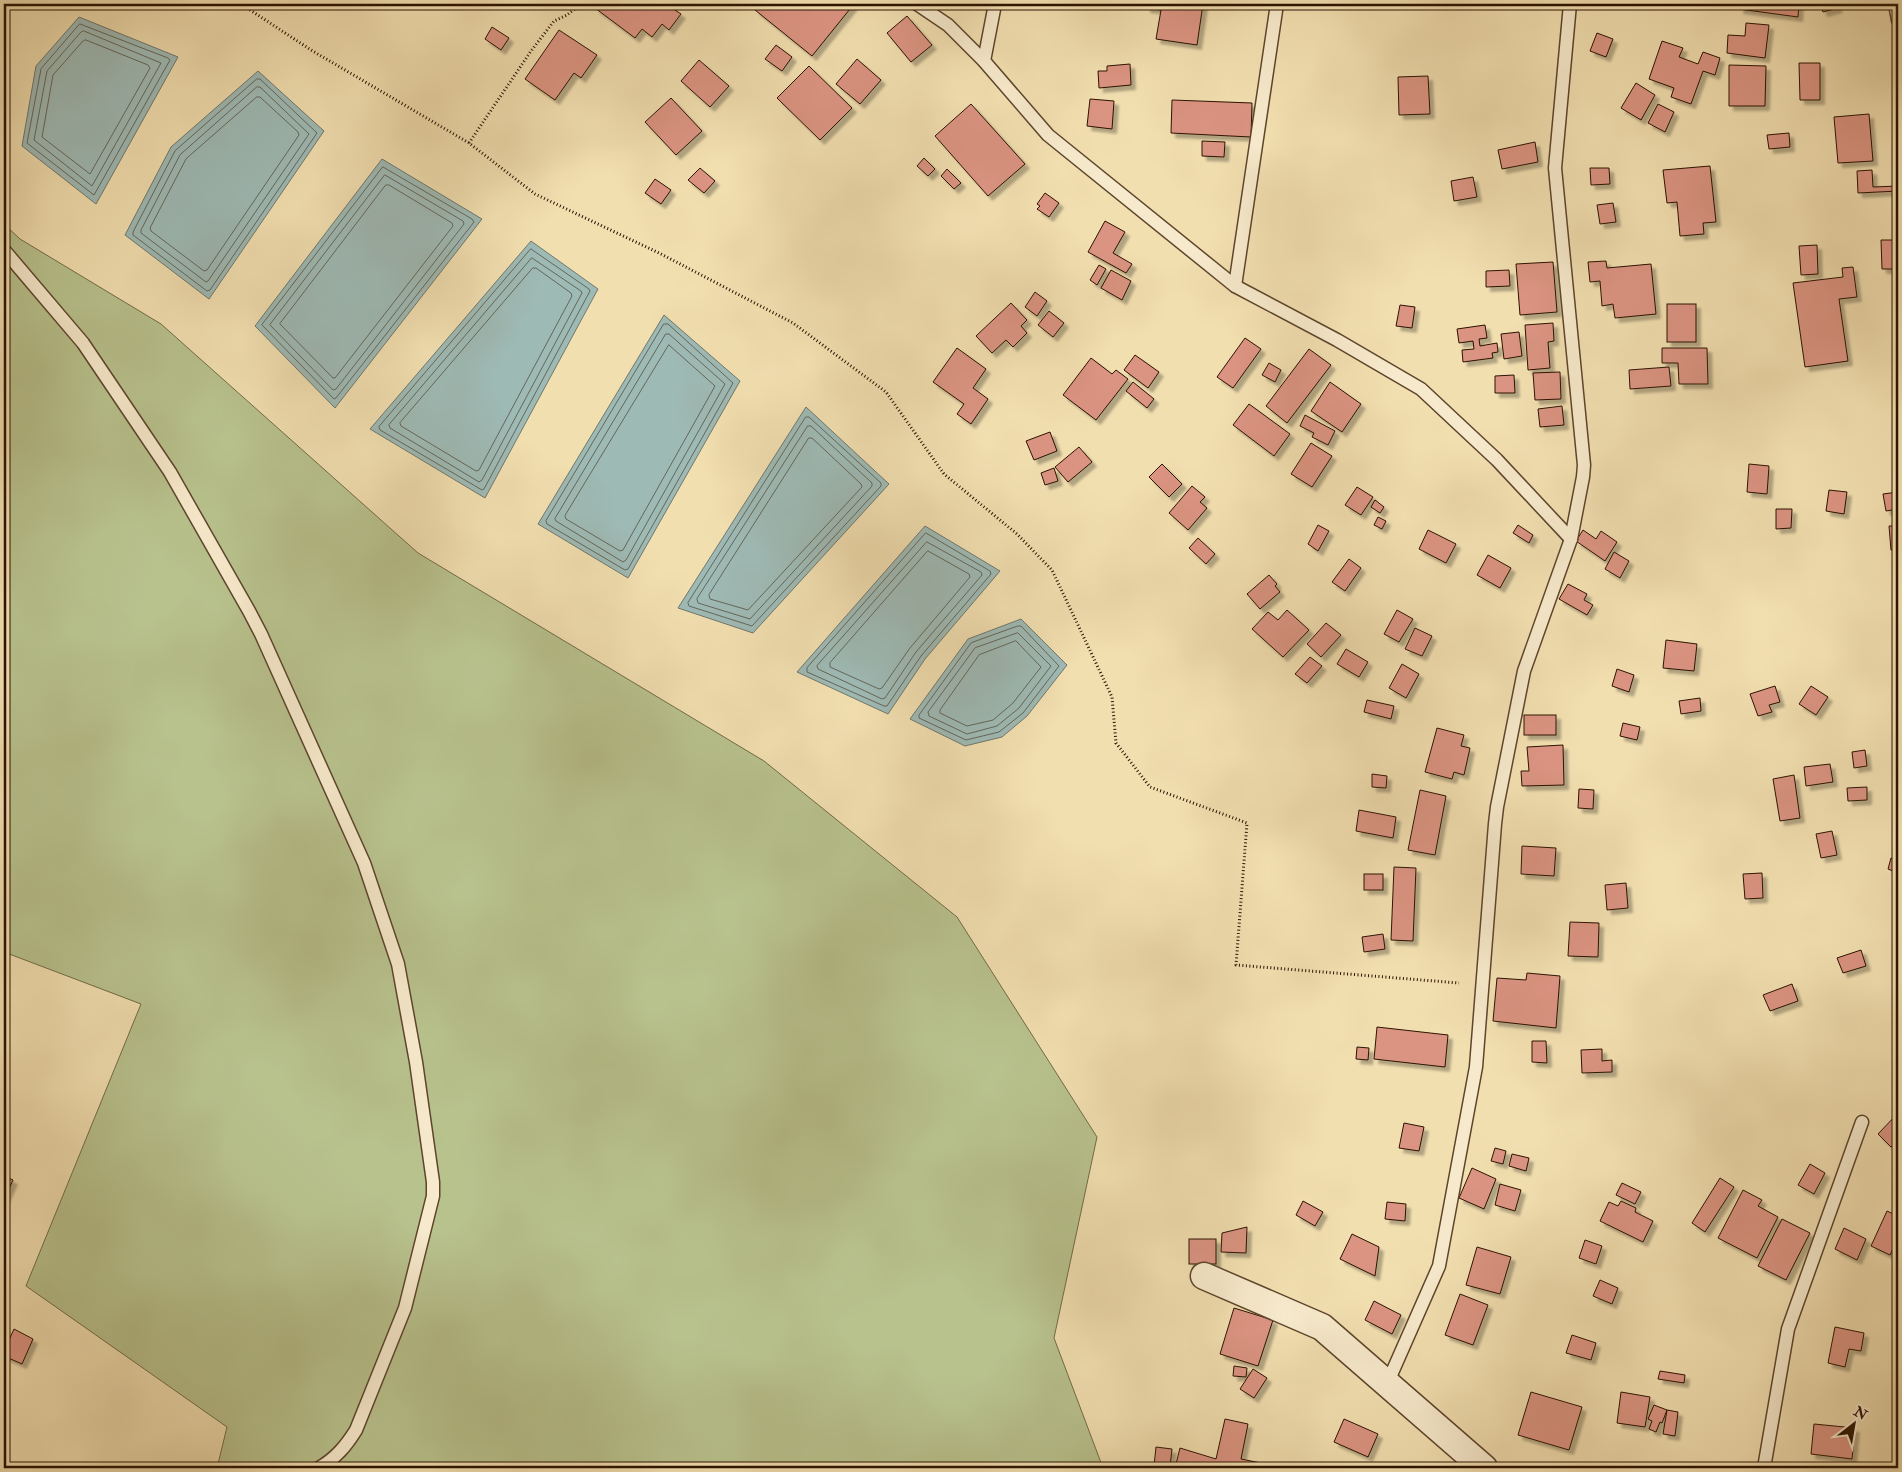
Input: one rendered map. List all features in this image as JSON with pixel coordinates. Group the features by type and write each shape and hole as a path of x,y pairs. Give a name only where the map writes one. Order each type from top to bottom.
{"street":[{"path":"1204,1276 1322,1327 1484,1468"}],"lane":[{"path":"917,4 948,25 984,61 1048,135 1235,286 1337,340 1421,389 1497,460 1571,539"},
{"path":"984,61 995,4"},
{"path":"1235,286 1277,4"},
{"path":"1387,1384 1439,1266 1476,1067 1494,824 1524,671 1571,539 1583,477 1584,465 1555,168 1570,4"},
{"path":"1895,4 1898,20"},
{"path":"4,250 83,343 170,472 249,611 364,862 398,964 416,1062 433,1182 433,1196 405,1308 356,1430 333,1460 319,1468"},
{"path":"1764,1468 1788,1329 1862,1122"}],"path":[{"path":"241,4 311,50 469,143 535,194 661,254 793,323 886,392 944,474 1017,534 1052,570 1112,697 1116,743 1150,787 1248,824 1236,965 1482,984"},
{"path":"469,143 531,51 554,21 567,16 581,4"}],"green space":[{"path":"4,224 20,239 161,324 418,553 764,761 957,917 1097,1137 1054,1338 1103,1468 217,1468 227,1427 26,1286 141,1004 4,952"}],"water":[{"path":"79,17 178,57 96,204 22,146 36,66"},
{"path":"258,71 324,131 209,299 125,235 171,147"},
{"path":"382,159 482,219 335,408 255,326"},
{"path":"531,241 598,289 485,498 370,429"},
{"path":"664,315 740,381 628,578 538,524"},
{"path":"806,407 889,484 753,633 678,608"},
{"path":"925,526 1000,571 925,659 888,714 797,672"},
{"path":"1021,619 1067,665 1027,716 1002,737 965,746 910,719 968,639"}],"building":[{"path":"598,4 671,4 669,6 681,14 669,30 662,24 652,37 642,29 635,38 595,8"},
{"path":"760,4 854,4 812,56 755,10"},
{"path":"1146,4 1203,4 1197,45 1156,39 1161,10 1146,8"},
{"path":"1740,4 1799,4 1798,17 1739,9"},
{"path":"1820,4 1836,4 1838,8 1823,12"},
{"path":"907,16 932,45 911,62 887,33"},
{"path":"1746,23 1769,25 1765,58 1727,53 1728,35 1745,36"},
{"path":"492,27 509,38 501,50 485,39"},
{"path":"559,30 597,55 581,78 574,73 555,100 525,79"},
{"path":"1597,33 1613,39 1606,57 1590,51"},
{"path":"1662,41 1683,48 1679,57 1698,64 1703,52 1720,58 1715,75 1703,71 1691,104 1671,97 1674,88 1649,79"},
{"path":"776,45 792,57 782,71 765,59"},
{"path":"857,59 881,80 860,104 836,84"},
{"path":"699,60 729,86 710,107 681,81"},
{"path":"1799,63 1820,63 1820,100 1800,100"},
{"path":"1130,64 1131,85 1099,88 1098,71 1107,71 1107,66"},
{"path":"1729,65 1766,66 1765,106 1729,106"},
{"path":"809,66 852,108 820,140 777,98"},
{"path":"1428,76 1430,114 1399,115 1398,77"},
{"path":"1636,83 1655,95 1641,120 1621,108"},
{"path":"671,98 702,131 676,155 645,122"},
{"path":"1090,99 1114,101 1112,129 1087,126"},
{"path":"1172,100 1252,103 1251,137 1171,133"},
{"path":"971,104 1025,164 988,196 935,136"},
{"path":"1658,104 1674,112 1665,132 1648,123"},
{"path":"1869,114 1873,161 1838,163 1834,117"},
{"path":"1789,133 1790,147 1769,149 1767,135"},
{"path":"1202,141 1225,142 1224,157 1202,156"},
{"path":"1535,142 1538,162 1502,169 1498,150"},
{"path":"1895,148 1898,148 1898,186"},
{"path":"924,158 935,169 928,176 917,166"},
{"path":"1710,166 1716,222 1703,223 1704,234 1680,236 1677,202 1667,203 1663,170"},
{"path":"700,168 715,181 704,193 688,180"},
{"path":"1590,168 1609,168 1610,184 1591,185"},
{"path":"947,169 961,183 954,189 941,176"},
{"path":"1872,170 1873,187 1898,186 1898,191 1858,193 1857,171"},
{"path":"1473,177 1477,197 1454,201 1451,181"},
{"path":"655,179 671,190 661,204 645,193"},
{"path":"1045,193 1059,203 1049,217 1037,209 1040,206 1037,204"},
{"path":"1613,203 1616,222 1600,224 1597,205"},
{"path":"1105,221 1125,232 1113,253 1132,264 1126,273 1088,252"},
{"path":"1881,240 1898,240 1898,290 1896,290 1895,269 1882,269"},
{"path":"1817,245 1818,274 1801,275 1799,246"},
{"path":"1606,261 1607,268 1651,264 1656,314 1615,318 1613,304 1602,306 1600,281 1590,282 1588,262"},
{"path":"1553,262 1557,312 1520,315 1516,264"},
{"path":"1099,265 1106,269 1097,285 1090,280"},
{"path":"1853,267 1857,297 1839,299 1848,361 1805,367 1793,283 1843,277 1842,268"},
{"path":"1111,270 1131,281 1122,300 1101,288"},
{"path":"1509,270 1510,286 1486,287 1486,271"},
{"path":"1035,292 1047,301 1037,316 1025,307"},
{"path":"1011,303 1027,320 1021,326 1027,333 1013,347 1006,340 992,353 976,336"},
{"path":"1667,304 1696,304 1696,342 1667,342"},
{"path":"1400,305 1415,307 1412,328 1396,326"},
{"path":"1049,311 1064,323 1053,337 1038,325"},
{"path":"1553,323 1554,341 1548,342 1550,368 1528,370 1525,325"},
{"path":"1485,325 1487,338 1479,339 1480,346 1497,343 1498,352 1492,353 1493,358 1463,362 1462,350 1474,349 1473,341 1459,343 1457,329"},
{"path":"1519,332 1522,356 1504,359 1501,334"},
{"path":"1245,338 1261,349 1233,388 1217,377"},
{"path":"957,348 986,369 973,388 988,399 971,424 957,414 964,404 933,382"},
{"path":"1662,348 1707,348 1708,384 1679,384 1678,363 1662,363"},
{"path":"1309,349 1331,365 1287,423 1266,406"},
{"path":"1135,355 1159,372 1148,388 1124,370"},
{"path":"1091,358 1112,374 1116,370 1128,379 1096,420 1063,395"},
{"path":"1269,363 1281,370 1275,382 1262,375"},
{"path":"1669,367 1671,386 1630,389 1629,370"},
{"path":"1560,372 1561,399 1535,400 1533,373"},
{"path":"1514,375 1515,393 1495,393 1495,376"},
{"path":"1133,382 1154,399 1147,408 1126,391"},
{"path":"1330,382 1361,404 1342,432 1311,411"},
{"path":"1249,404 1290,434 1274,456 1233,425"},
{"path":"1562,406 1564,425 1540,427 1538,409"},
{"path":"1305,415 1335,431 1328,445 1312,437 1314,433 1300,426"},
{"path":"1050,432 1057,451 1034,460 1026,441"},
{"path":"1311,443 1332,456 1312,487 1291,474"},
{"path":"1079,447 1092,462 1068,482 1055,467"},
{"path":"1162,464 1182,484 1169,497 1149,477"},
{"path":"1749,464 1769,466 1767,494 1747,492"},
{"path":"1054,468 1058,481 1045,485 1041,473"},
{"path":"1192,486 1205,497 1200,502 1207,508 1188,530 1169,513"},
{"path":"1357,487 1373,497 1361,515 1345,505"},
{"path":"1829,490 1847,492 1844,514 1826,511"},
{"path":"1898,492 1898,509 1886,511 1883,494"},
{"path":"1375,500 1384,507 1380,513 1371,507"},
{"path":"1776,509 1792,509 1791,528 1776,529"},
{"path":"1378,517 1386,521 1382,529 1374,525"},
{"path":"1318,525 1329,531 1318,551 1308,544"},
{"path":"1518,525 1533,535 1529,543 1513,533"},
{"path":"1889,526 1898,526 1898,550 1891,550"},
{"path":"1428,530 1456,544 1446,563 1419,549"},
{"path":"1583,530 1596,539 1601,531 1617,542 1605,561 1576,541"},
{"path":"1198,538 1215,554 1206,564 1189,548"},
{"path":"1614,552 1629,561 1620,578 1605,569"},
{"path":"1488,555 1511,568 1500,588 1477,575"},
{"path":"1349,559 1361,568 1345,591 1332,582"},
{"path":"1269,575 1277,584 1275,586 1280,592 1260,609 1247,594"},
{"path":"1568,584 1587,594 1584,600 1593,605 1587,615 1559,599"},
{"path":"1287,610 1309,630 1283,657 1252,629 1268,612 1278,620"},
{"path":"1397,610 1413,619 1399,642 1384,634"},
{"path":"1326,623 1341,635 1321,657 1307,644"},
{"path":"1415,628 1432,636 1422,656 1405,649"},
{"path":"1666,640 1697,644 1694,671 1663,668"},
{"path":"1346,649 1368,662 1359,677 1337,664"},
{"path":"1310,657 1322,666 1307,683 1295,674"},
{"path":"1402,664 1419,674 1406,698 1389,688"},
{"path":"1617,669 1634,675 1629,692 1612,686"},
{"path":"1775,686 1780,702 1769,705 1772,712 1758,716 1750,694"},
{"path":"1811,686 1828,697 1816,715 1799,704"},
{"path":"1700,698 1701,711 1681,714 1679,701"},
{"path":"1367,700 1394,706 1391,719 1364,712"},
{"path":"1524,715 1556,715 1556,735 1524,735"},
{"path":"1623,723 1640,727 1637,740 1620,736"},
{"path":"1437,728 1464,735 1461,746 1470,748 1464,775 1454,772 1452,779 1425,772"},
{"path":"1563,745 1564,785 1522,786 1521,771 1529,771 1527,747"},
{"path":"1865,750 1867,766 1854,768 1852,752"},
{"path":"1830,764 1833,782 1806,786 1804,767"},
{"path":"1372,774 1387,776 1386,788 1372,787"},
{"path":"1794,775 1800,818 1780,821 1773,779"},
{"path":"1867,787 1867,800 1848,801 1847,788"},
{"path":"1579,789 1594,790 1593,809 1578,808"},
{"path":"1420,790 1446,796 1435,855 1408,850"},
{"path":"1359,810 1396,817 1393,838 1356,831"},
{"path":"1832,831 1837,855 1821,858 1816,834"},
{"path":"1522,846 1556,848 1554,876 1521,874"},
{"path":"1891,858 1898,860 1898,873 1888,869"},
{"path":"1394,867 1416,868 1413,941 1391,940"},
{"path":"1762,873 1763,898 1745,899 1743,874"},
{"path":"1364,874 1383,874 1383,890 1364,890"},
{"path":"1626,883 1628,908 1607,910 1605,885"},
{"path":"1570,922 1599,923 1598,957 1568,956"},
{"path":"1383,934 1385,949 1364,952 1362,937"},
{"path":"1861,950 1866,966 1843,973 1837,958"},
{"path":"1527,973 1560,976 1556,1028 1493,1021 1497,978 1526,980"},
{"path":"1792,984 1798,1001 1770,1011 1763,995"},
{"path":"1377,1027 1448,1035 1445,1067 1374,1059"},
{"path":"1532,1041 1546,1041 1547,1063 1532,1062"},
{"path":"1357,1047 1369,1048 1368,1060 1356,1059"},
{"path":"1602,1049 1602,1061 1612,1060 1612,1072 1582,1073 1581,1050"},
{"path":"1898,1113 1898,1140 1891,1147 1878,1134"},
{"path":"1404,1123 1424,1127 1419,1151 1399,1148"},
{"path":"1495,1148 1506,1151 1503,1164 1491,1161"},
{"path":"1512,1154 1529,1158 1526,1171 1509,1166"},
{"path":"1810,1164 1825,1173 1814,1194 1798,1185"},
{"path":"1472,1168 1496,1179 1484,1209 1459,1198"},
{"path":"4,1176 13,1180 4,1200"},
{"path":"1720,1178 1734,1187 1705,1232 1692,1223"},
{"path":"1622,1183 1641,1192 1635,1204 1616,1195"},
{"path":"1500,1184 1521,1190 1515,1211 1495,1205"},
{"path":"1743,1190 1762,1200 1758,1206 1778,1217 1757,1258 1718,1238"},
{"path":"1303,1201 1323,1212 1315,1226 1296,1215"},
{"path":"1621,1201 1636,1208 1635,1212 1653,1221 1643,1242 1600,1221 1609,1202 1618,1206"},
{"path":"1387,1202 1406,1204 1405,1221 1385,1219"},
{"path":"1887,1211 1898,1216 1898,1238 1890,1255 1871,1246"},
{"path":"1782,1219 1810,1233 1786,1280 1758,1266"},
{"path":"1247,1227 1246,1253 1221,1252 1222,1233"},
{"path":"1844,1228 1866,1239 1857,1260 1835,1249"},
{"path":"1352,1234 1379,1247 1375,1276 1340,1259"},
{"path":"1189,1239 1216,1239 1216,1264 1189,1264"},
{"path":"1585,1240 1602,1246 1596,1264 1579,1258"},
{"path":"1477,1247 1511,1257 1500,1294 1466,1285"},
{"path":"1600,1280 1618,1288 1612,1304 1593,1296"},
{"path":"1460,1294 1488,1305 1473,1345 1445,1335"},
{"path":"1374,1301 1401,1315 1392,1334 1365,1320"},
{"path":"1234,1308 1273,1320 1258,1366 1220,1354"},
{"path":"1835,1327 1864,1333 1861,1351 1849,1349 1845,1367 1828,1363"},
{"path":"14,1329 33,1339 22,1364 4,1356 4,1351"},
{"path":"1572,1335 1596,1343 1591,1360 1566,1353"},
{"path":"1234,1366 1247,1368 1246,1377 1233,1376"},
{"path":"1253,1369 1267,1378 1254,1398 1240,1389"},
{"path":"1660,1371 1685,1375 1684,1383 1658,1379"},
{"path":"1531,1392 1582,1407 1569,1450 1518,1435"},
{"path":"1621,1392 1650,1397 1645,1427 1617,1423"},
{"path":"1654,1405 1667,1410 1656,1432 1649,1429 1652,1421 1648,1419"},
{"path":"1667,1410 1678,1412 1675,1436 1663,1434"},
{"path":"1225,1419 1248,1424 1241,1459 1261,1463 1259,1468 1175,1468 1180,1448 1216,1459"},
{"path":"1344,1419 1378,1434 1368,1457 1334,1442"},
{"path":"1814,1424 1855,1428 1852,1459 1811,1454"},
{"path":"1156,1447 1172,1449 1170,1467 1154,1466"},
{"path":"1817,1463 1839,1464 1839,1468 1817,1468"}]}
